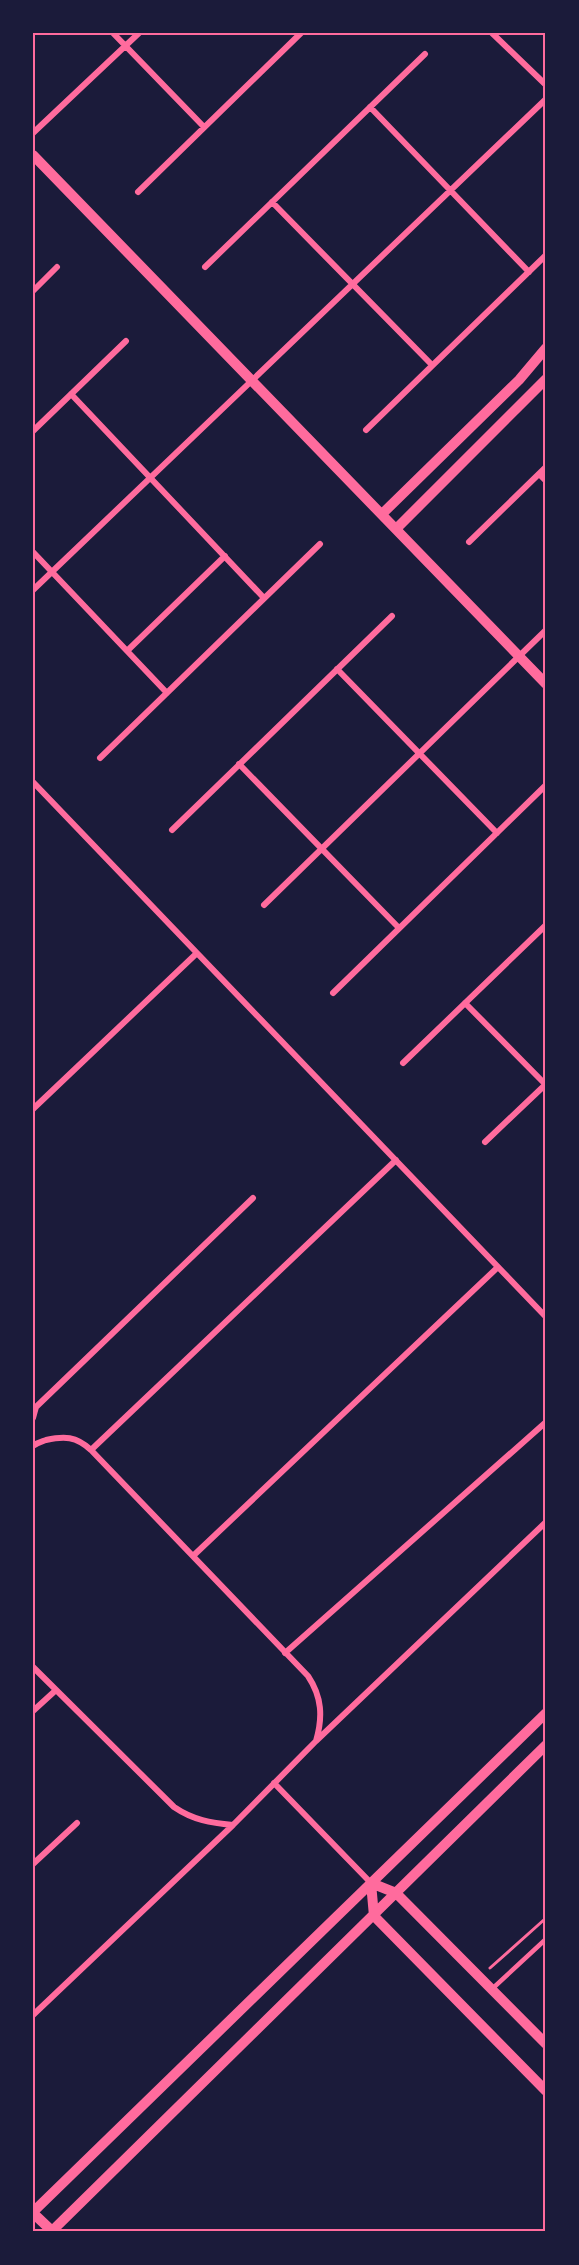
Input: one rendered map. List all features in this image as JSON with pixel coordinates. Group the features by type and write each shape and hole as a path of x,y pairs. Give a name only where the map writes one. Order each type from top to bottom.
{"street":[{"path":"113,33 204,127"},
{"path":"33,133 139,33"},
{"path":"138,192 301,33"},
{"path":"492,33 546,85"},
{"path":"205,267 425,54"},
{"path":"33,590 546,99"},
{"path":"370,107 529,272"},
{"path":"33,155 546,684"},
{"path":"272,202 432,365"},
{"path":"366,430 546,255"},
{"path":"33,291 57,267"},
{"path":"33,431 126,341"},
{"path":"382,514 519,380 546,348"},
{"path":"396,529 546,379"},
{"path":"71,394 264,598"},
{"path":"468,542 546,466"},
{"path":"539,474 546,481"},
{"path":"100,758 320,544"},
{"path":"33,552 167,693"},
{"path":"127,651 225,556"},
{"path":"172,830 392,616"},
{"path":"264,905 546,630"},
{"path":"337,669 497,833"},
{"path":"239,764 399,928"},
{"path":"33,782 546,1317"},
{"path":"333,993 546,785"},
{"path":"403,1063 546,924"},
{"path":"33,1109 197,953"},
{"path":"465,1003 546,1084 485,1142"},
{"path":"91,1450 396,1160"},
{"path":"33,1418 36,1407 253,1198"},
{"path":"193,1556 498,1267"},
{"path":"285,1653 546,1422"},
{"path":"33,1446 38,1442 68,1437 84,1444 193,1556 308,1676 317,1693 321,1712 316,1741"},
{"path":"33,2015 546,1522"},
{"path":"33,1667 174,1807 196,1820 233,1825"},
{"path":"33,1711 56,1690"},
{"path":"546,1713 33,2213 52,2231 546,1745"},
{"path":"274,1783 371,1882 396,1893 546,2044"},
{"path":"33,1864 76,1823"},
{"path":"371,1882 374,1916 546,2091"}],"lane":[{"path":"492,1989 546,1939"}],"path":[{"path":"480,1977 546,1918"}]}
